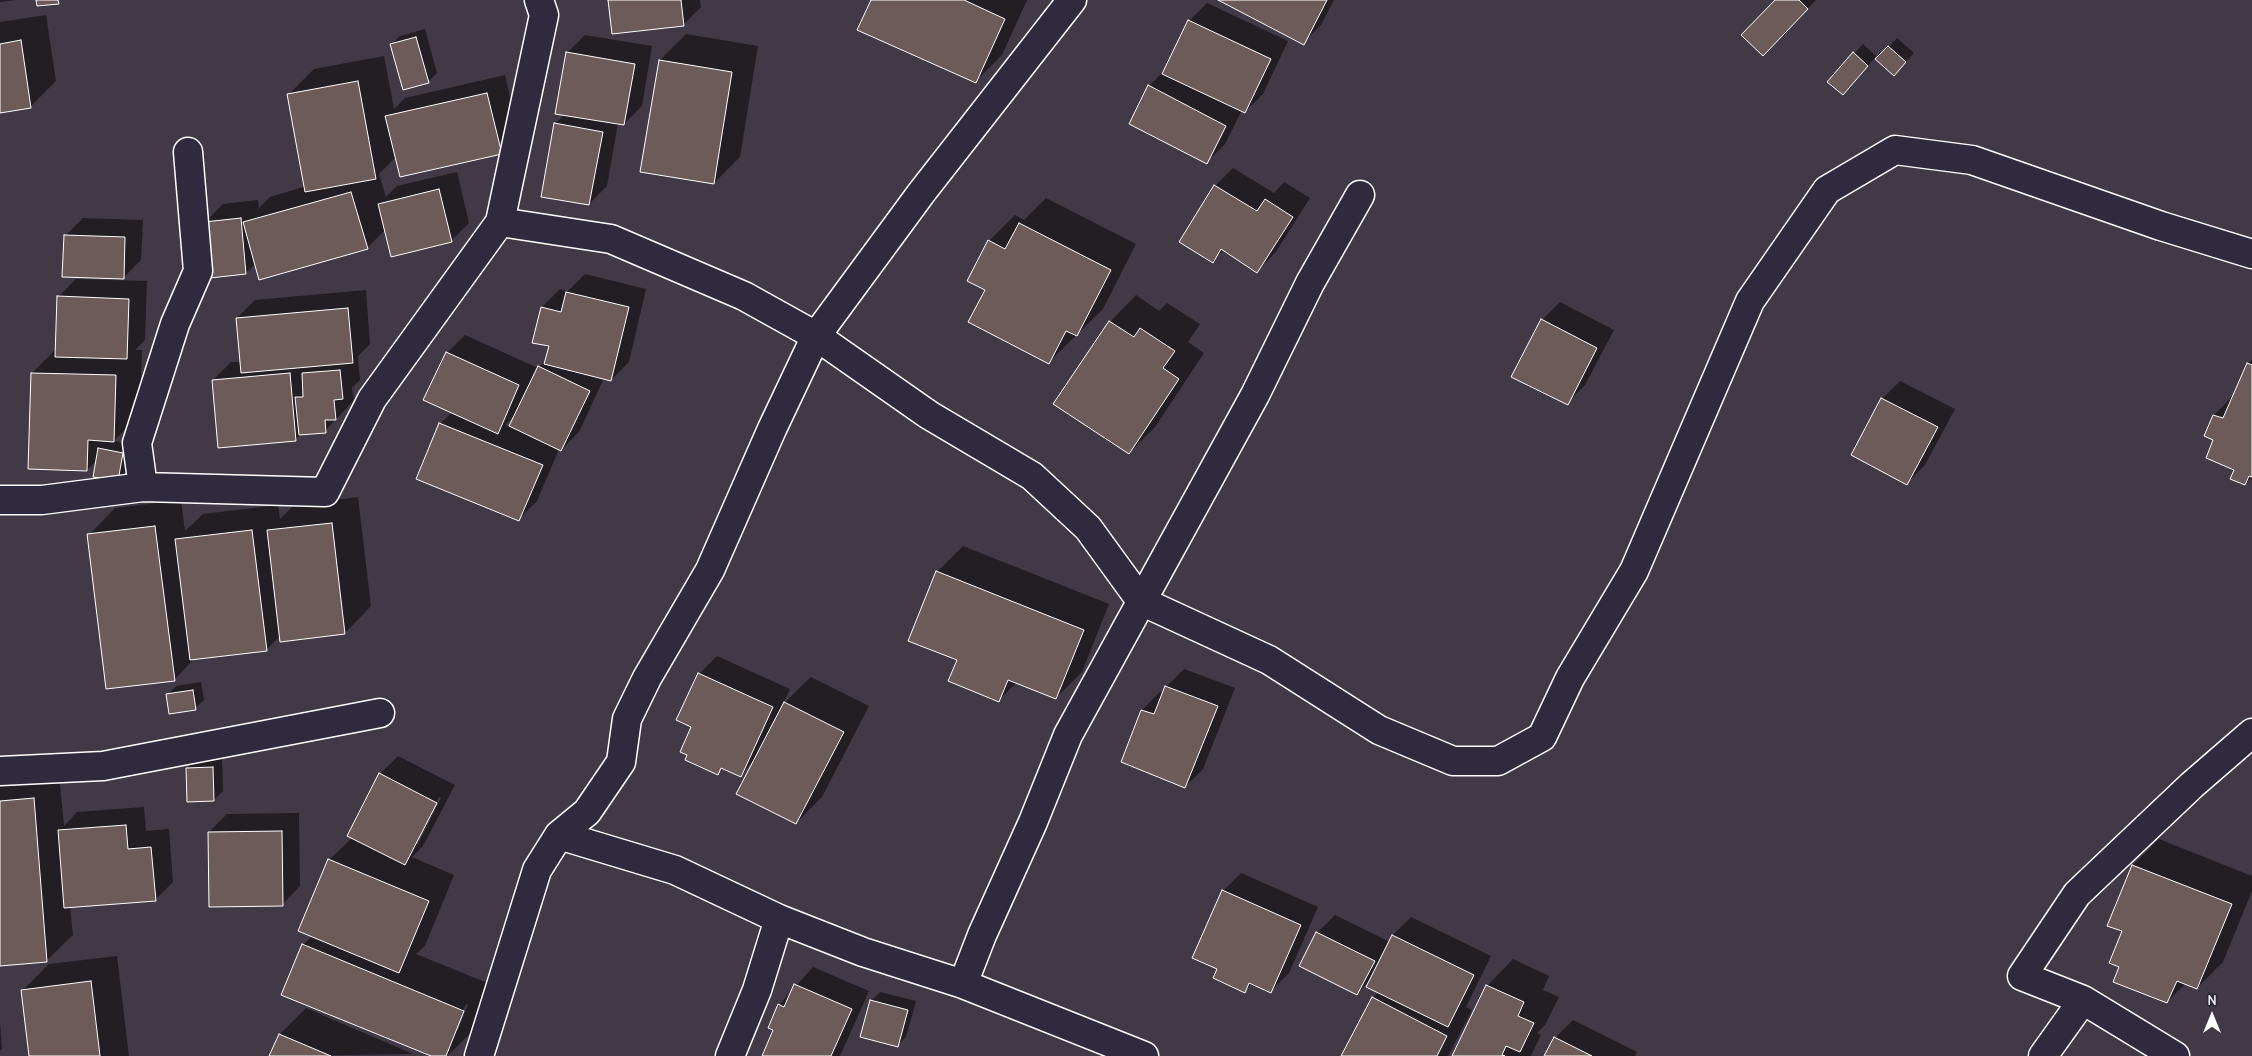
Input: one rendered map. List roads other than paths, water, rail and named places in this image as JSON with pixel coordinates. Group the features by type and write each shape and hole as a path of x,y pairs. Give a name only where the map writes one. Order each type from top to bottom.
{"street":[{"path":"0,500 42,500 142,487 325,492 372,398 500,222 544,15 539,0"},
{"path":"479,1056 538,870 559,835 587,812 621,762 627,719 647,678 710,570 816,336 922,192 1072,0"},
{"path":"500,222 610,239 744,296 816,336 928,415 1032,476 1088,528 1141,601 1269,660 1379,730 1453,761 1498,761 1542,737 1570,678 1634,571 1750,302 1827,190 1895,150 1972,160 2161,226 2252,254"},
{"path":"142,487 137,443 175,324 198,271 188,152"},
{"path":"963,984 982,935 1033,822 1068,735 1255,395 1310,284 1360,195"},
{"path":"0,771 103,766 380,713"},
{"path":"2175,1056 2083,1000 2022,976 2078,894 2192,785 2252,733"},
{"path":"559,835 675,870 779,919 863,952 963,984 1144,1056"},
{"path":"730,1056 757,990 779,919"},
{"path":"2042,1056 2083,1000"}]}
